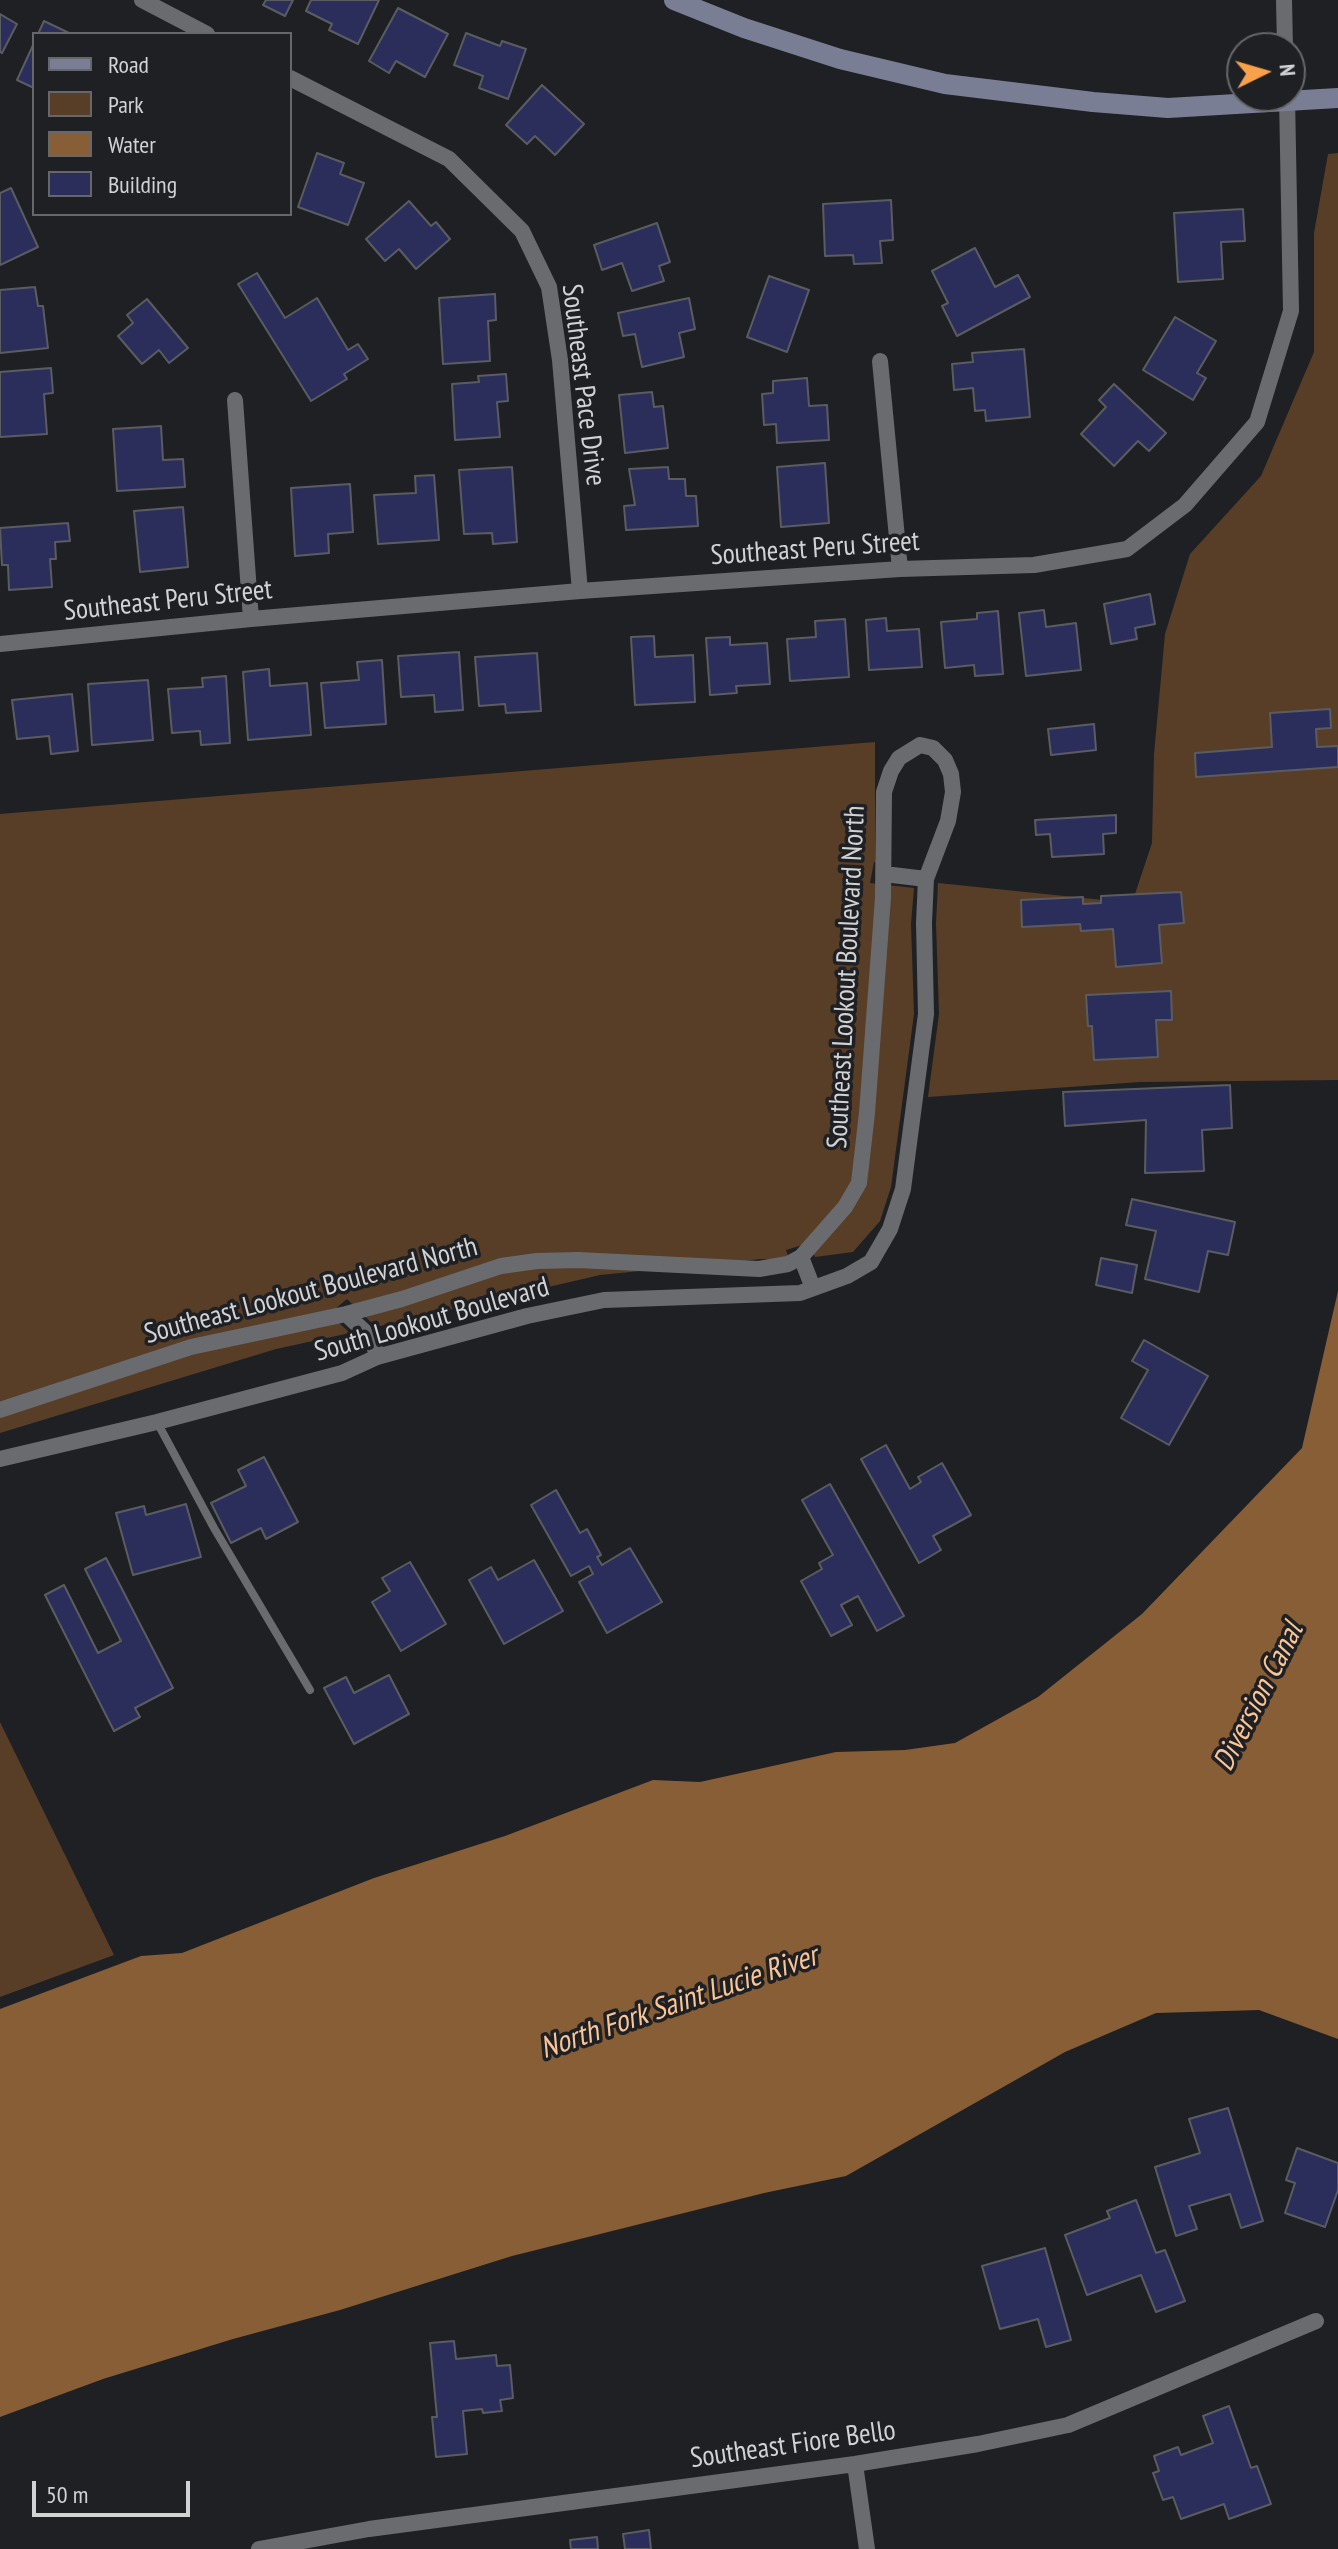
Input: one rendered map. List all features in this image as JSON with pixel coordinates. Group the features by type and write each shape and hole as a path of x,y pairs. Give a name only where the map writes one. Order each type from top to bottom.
{"street":[{"path":"142,0 203,32"},
{"path":"674,0 744,28 840,59 945,84 1168,108 1226,104"},
{"path":"1284,0 1285,32"},
{"name":"Southeast Pace Drive","path":"292,79 449,159 522,231 549,287 560,360 580,591"},
{"path":"1306,99 1338,98"},
{"name":"Southeast Peru Street","path":"0,644 580,591 900,569 1034,565 1127,549 1185,505 1257,422 1291,311 1287,112"},
{"path":"880,361 900,569"},
{"path":"235,400 251,619"},
{"name":"Southeast Lookout Boulevard North","path":"0,1410 191,1347 346,1314 501,1266 537,1261 759,1269 788,1264 801,1257 845,1207 859,1183 884,874 884,792 899,758 920,745 933,748 945,760 951,774 953,792 948,821 926,879"},
{"path":"884,874 926,879"},
{"name":"South Lookout Boulevard","path":"0,1459 157,1422 342,1373 377,1357 527,1316 604,1300 800,1293 847,1276 871,1262 890,1229 903,1189 926,1014 926,879"},
{"path":"801,1257 813,1288"},
{"path":"346,1314 364,1331 374,1345 377,1357"},
{"name":"Southeast Fiore Bello","path":"259,2549 369,2529 855,2464 978,2444 1068,2425 1316,2321"},
{"path":"855,2464 867,2549"}],"lane":[{"path":"157,1422 214,1528 310,1690"}],"green space":[{"path":"1338,153 1338,1080 1140,1082 928,1097 939,1014 938,883 1113,901 1123,930 1152,843 1154,754 1165,634 1190,554 1261,476 1314,352 1314,233 1328,154"},
{"path":"875,742 875,860 881,862 874,862 870,883 914,888 911,924 914,1014 891,1187 880,1221 853,1252 815,1257 809,1243 786,1250 789,1259 600,1275 376,1327 347,1299 329,1314 350,1333 276,1349 0,1433 0,814"},
{"path":"0,1722 114,1955 0,1997"}],"water":[{"path":"1338,1291 1338,2039 1259,2010 1156,2013 1065,2052 846,2176 764,2193 512,2256 103,2379 0,2417 0,2009 141,1956 182,1953 374,1878 505,1836 653,1780 700,1782 836,1752 905,1750 955,1743 1038,1697 1142,1614 1302,1448"}],"building":[{"path":"266,0 293,0 285,16 263,5"},
{"path":"311,0 379,0 358,44 329,30 332,24 306,11"},
{"path":"398,8 448,34 425,77 396,61 389,73 369,61"},
{"path":"0,14 17,24 2,53 0,52"},
{"path":"44,21 67,32 39,32"},
{"path":"466,33 500,46 502,41 526,49 508,99 479,88 483,76 454,65"},
{"path":"32,47 32,87 17,80"},
{"path":"542,85 584,124 555,155 535,136 527,144 506,125"},
{"path":"317,153 344,163 340,174 364,183 348,225 298,207"},
{"path":"11,188 38,247 0,265 0,193"},
{"path":"891,200 893,240 880,241 882,263 854,264 853,255 825,256 823,204"},
{"path":"409,201 431,226 436,222 450,239 416,269 399,249 385,261 366,239"},
{"path":"1243,209 1245,241 1221,242 1223,279 1178,282 1174,213"},
{"path":"657,223 670,262 659,266 664,281 632,291 622,263 602,270 594,245"},
{"path":"975,248 995,287 1018,275 1030,297 957,336 942,306 948,303 932,271"},
{"path":"257,273 285,318 317,298 348,350 358,344 368,359 344,374 347,379 311,401 238,284"},
{"path":"769,276 809,290 787,352 747,337"},
{"path":"35,287 38,306 43,306 48,348 0,353 0,290"},
{"path":"495,294 496,320 488,321 490,361 443,364 439,298"},
{"path":"689,298 695,329 679,333 684,357 642,367 635,334 623,336 618,313"},
{"path":"147,299 188,348 169,363 159,350 142,364 118,336 133,323 127,315"},
{"path":"1175,317 1216,341 1197,373 1206,378 1193,400 1143,370"},
{"path":"1024,349 1030,417 986,421 985,410 975,411 973,388 954,390 952,364 973,362 972,353"},
{"path":"51,368 53,393 44,394 47,434 0,437 0,372"},
{"path":"506,374 508,401 497,402 500,437 455,440 452,384 479,382 478,376"},
{"path":"807,378 809,406 827,405 829,440 777,443 776,424 764,425 762,394 773,393 773,381"},
{"path":"1114,384 1166,433 1149,451 1138,441 1114,466 1081,434 1106,407 1099,400"},
{"path":"652,392 654,407 663,406 668,448 625,453 619,395"},
{"path":"161,426 163,460 183,459 185,487 117,491 113,429"},
{"path":"825,463 829,523 781,527 777,467"},
{"path":"512,467 517,542 493,544 492,533 464,534 459,470"},
{"path":"668,467 669,479 685,479 686,496 696,496 698,526 626,530 624,506 635,505 629,469"},
{"path":"434,475 439,540 378,544 374,495 416,493 415,476"},
{"path":"350,484 353,532 328,534 329,553 295,556 291,488"},
{"path":"183,507 188,567 140,572 134,511"},
{"path":"68,523 70,541 55,542 56,559 50,559 52,587 9,590 8,565 2,565 0,528"},
{"path":"1150,594 1155,624 1135,628 1137,639 1111,644 1104,604"},
{"path":"1044,610 1046,627 1076,623 1081,670 1026,676 1019,613"},
{"path":"998,611 1003,674 975,676 974,665 945,668 941,622 977,619 977,613"},
{"path":"886,618 887,631 919,629 922,667 869,670 866,620"},
{"path":"845,619 849,677 790,681 787,639 816,637 815,621"},
{"path":"654,636 655,657 693,655 695,702 635,705 631,637"},
{"path":"730,637 730,645 767,643 770,684 736,686 737,693 710,695 706,638"},
{"path":"459,652 463,710 435,712 434,695 401,697 398,656"},
{"path":"537,653 541,711 506,713 505,704 479,706 475,657"},
{"path":"382,660 386,724 325,728 321,683 359,680 357,662"},
{"path":"269,669 270,686 307,683 311,735 248,740 243,672"},
{"path":"226,676 230,743 201,745 200,731 172,733 168,689 203,687 202,678"},
{"path":"148,680 153,740 92,745 88,684"},
{"path":"72,694 78,751 51,754 49,736 17,739 12,700"},
{"path":"1330,709 1331,728 1316,729 1317,747 1338,746 1338,767 1196,777 1195,753 1272,747 1270,713"},
{"path":"1094,724 1096,750 1051,755 1048,729"},
{"path":"1116,815 1116,833 1103,834 1104,854 1052,857 1050,834 1036,835 1035,820"},
{"path":"1181,892 1184,923 1159,925 1162,963 1116,967 1113,929 1081,931 1080,924 1022,927 1021,900 1083,897 1083,904 1101,903 1101,896"},
{"path":"1171,991 1172,1020 1156,1020 1158,1057 1094,1060 1086,995"},
{"path":"1230,1085 1232,1128 1202,1130 1204,1171 1145,1173 1146,1120 1065,1126 1063,1092"},
{"path":"1132,1199 1235,1222 1228,1255 1208,1251 1199,1292 1145,1279 1156,1231 1126,1225"},
{"path":"1101,1258 1137,1265 1132,1293 1096,1285"},
{"path":"1144,1340 1208,1376 1169,1445 1121,1418 1148,1370 1132,1361"},
{"path":"886,1445 910,1489 921,1482 918,1477 942,1463 971,1515 933,1536 941,1550 919,1563 861,1459"},
{"path":"264,1457 298,1522 266,1539 261,1528 231,1543 211,1503 246,1486 238,1470"},
{"path":"830,1484 904,1616 877,1631 858,1596 841,1605 852,1625 831,1636 801,1581 822,1569 819,1563 833,1555 802,1500"},
{"path":"556,1490 580,1533 587,1529 601,1555 597,1557 602,1565 630,1548 662,1602 607,1633 579,1582 593,1574 589,1566 571,1576 531,1505"},
{"path":"186,1504 201,1557 133,1575 116,1513 144,1506 146,1515"},
{"path":"106,1558 173,1688 135,1708 140,1717 114,1731 45,1595 64,1585 98,1653 121,1641 85,1569"},
{"path":"534,1560 563,1611 504,1644 469,1580 491,1567 498,1580"},
{"path":"410,1562 446,1624 401,1651 372,1602 390,1591 382,1578"},
{"path":"389,1675 409,1714 354,1744 324,1688 346,1677 354,1693"},
{"path":"1228,2108 1263,2221 1241,2228 1230,2194 1189,2206 1197,2229 1176,2236 1155,2167 1200,2153 1189,2119"},
{"path":"1297,2148 1338,2163 1338,2190 1325,2227 1285,2213 1295,2183 1286,2180"},
{"path":"1136,2200 1156,2253 1165,2250 1185,2301 1156,2312 1141,2275 1087,2295 1065,2235 1110,2218 1107,2211"},
{"path":"1045,2248 1071,2340 1046,2347 1038,2319 1000,2329 982,2266"},
{"path":"454,2341 456,2359 496,2355 497,2366 510,2365 513,2398 500,2400 502,2411 463,2411 467,2454 436,2457 432,2417 437,2417 430,2343"},
{"path":"1229,2406 1251,2468 1257,2466 1271,2504 1229,2519 1224,2504 1181,2519 1173,2497 1163,2500 1153,2473 1159,2471 1154,2456 1178,2447 1181,2455 1213,2443 1203,2416"},
{"path":"649,2530 651,2549 625,2549 623,2534"},
{"path":"597,2537 598,2549 571,2549 570,2540"}],"water label":[{"name":"Diversion Canal","path":"1259,1697"},
{"name":"North Fork Saint Lucie River","path":"679,2003"}]}
